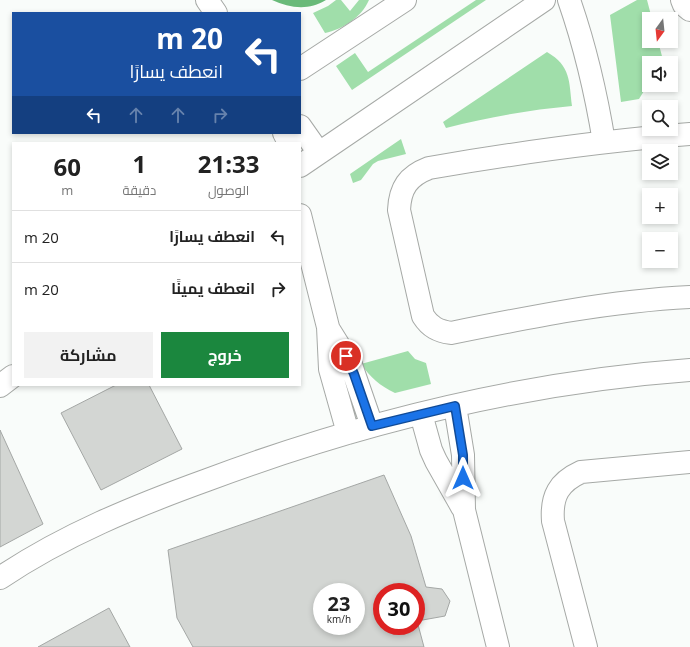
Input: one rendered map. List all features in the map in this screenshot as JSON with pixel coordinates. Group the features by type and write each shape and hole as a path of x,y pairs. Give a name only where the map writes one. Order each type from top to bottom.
{"street":[{"path":"207,0 215,12"},
{"path":"301,68 405,0"},
{"path":"569,0 588,63 604,142"},
{"path":"682,0 690,10"},
{"path":"301,164 539,1"},
{"path":"301,127 319,153"},
{"path":"690,134 604,142 516,153 429,168 419,172 410,179 403,188 399,199 399,210 423,316 428,323 442,332 451,333 570,310 626,302 690,297"},
{"path":"301,219 328,327 330,369 348,433"},
{"path":"328,327 351,365 372,426"},
{"path":"0,578 76,533 151,500 228,472 348,433 455,406 529,391 604,379 690,370"},
{"path":"0,386 12,377"},
{"path":"455,406 463,455 464,510 498,647"},
{"path":"421,414 436,461 464,510"},
{"path":"586,647 553,521 552,510 558,491 564,482 581,472 690,462"}],"shaded area":[{"path":"272,0 326,0 312,6 299,7 286,5"},
{"path":"336,0 341,0 350,11 359,0 369,0 366,6 351,22 338,29 325,33 313,13 328,6"},
{"path":"476,0 486,0 352,90 336,66 355,53 368,72"},
{"path":"637,0 647,0 650,12 642,12 642,48 660,48 662,56 642,56 642,92 643,92 639,99 621,102 610,15"},
{"path":"547,52 555,57 565,69 569,82 572,106 509,114 446,128 443,122"},
{"path":"401,139 406,154 378,161 373,164 361,180 353,183 350,174"},
{"path":"408,351 415,359 426,363 431,384 395,393 376,381 361,364"}],"building":[{"path":"114,386 150,386 182,449 101,490 61,413"},
{"path":"0,430 43,524 0,547"},
{"path":"384,475 411,536 425,583 373,583 373,635 421,635 424,647 193,647 177,618 168,550"},
{"path":"425,584 426,587 442,589 450,601 445,616 425,620"},
{"path":"109,608 130,647 38,647"}],"route":[{"path":"346,356 351,365 372,426 455,406 462,442 463,478"}]}
